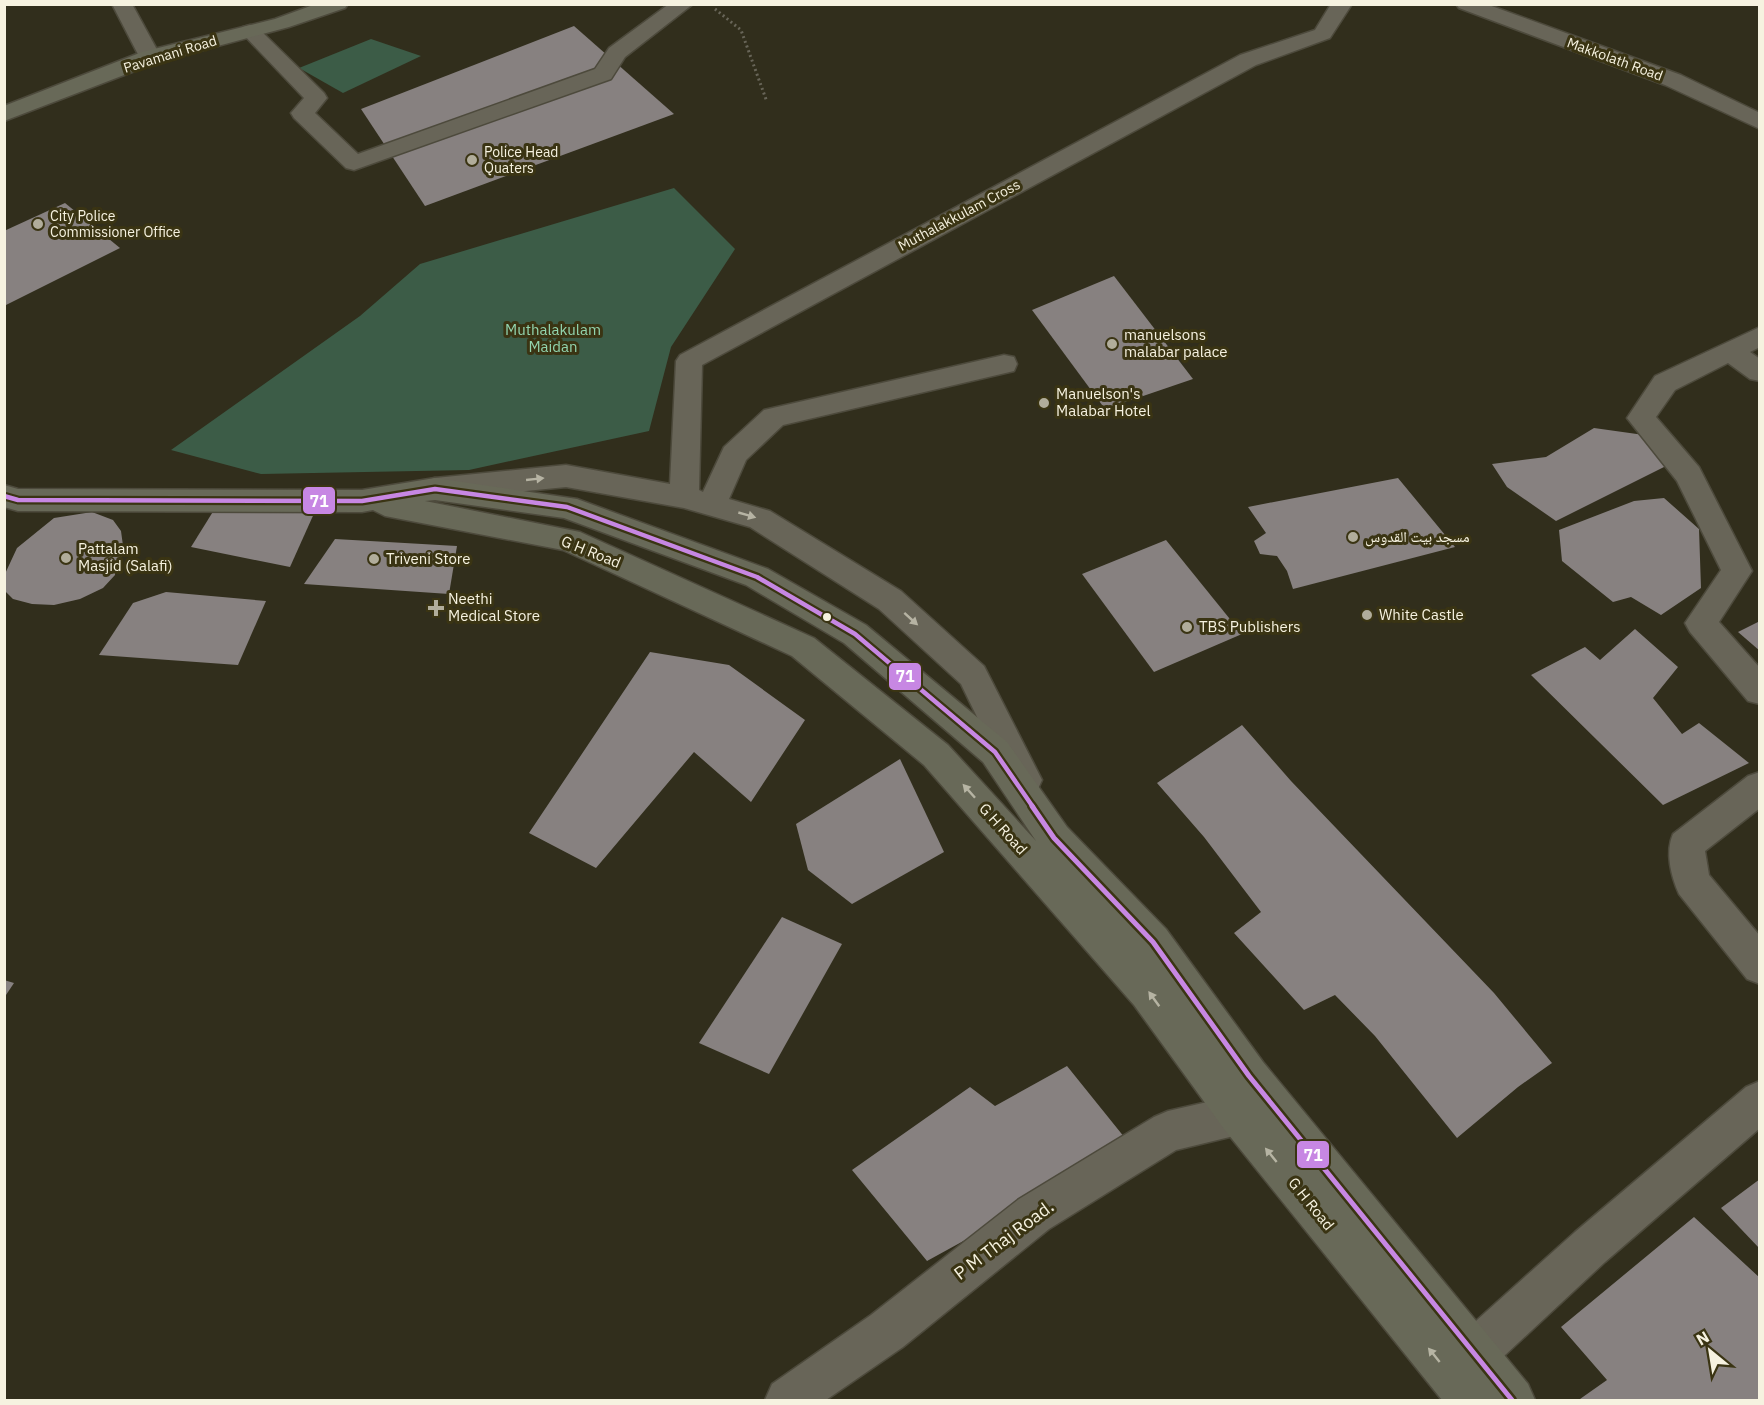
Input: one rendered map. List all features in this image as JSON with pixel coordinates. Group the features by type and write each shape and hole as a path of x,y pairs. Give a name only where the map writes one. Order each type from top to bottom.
{"main road":[{"name":"Pavamani Road","path":"4,114 150,57 250,31 339,4"},
{"name":"G H Road","path":"9,501 362,501 435,489 567,507 758,577 855,634 995,752 1054,838 1153,942 1467,1379"},
{"name":"G H Road","path":"362,501 569,540 803,647 936,755 1148,992 1238,1115 1467,1379 1512,1401"}],"street":[{"path":"122,4 150,57"},
{"path":"250,31 316,98 302,112 354,163 603,74 617,53 683,4"},
{"name":"Muthalakkulam Cross","path":"698,501 689,361 1248,60 1323,34 1342,4"},
{"name":"Makkolath Road","path":"1466,4 1673,80 1760,122"},
{"path":"1760,336 1665,383 1641,418 1689,474 1737,571 1701,623 1760,691"},
{"path":"1729,351 1760,372"},
{"path":"698,501 734,454 774,417 1004,364"},
{"path":"435,489 566,476 698,501 760,519 890,600 973,675 1054,838"},
{"path":"1760,787 1686,845 1692,882 1760,966"},
{"path":"1467,1379 1590,1247 1760,1101"},
{"name":"P M Thaj Road.","path":"788,1401 887,1331 1034,1214 1168,1131 1238,1115"}],"path":[{"path":"710,4 741,30 767,102"}],"green space":[{"path":"371,39 421,56 343,93 299,68"},
{"name":"Muthalakulam Maidan","path":"674,188 735,249 671,347 649,431 469,470 261,474 171,450 360,316 420,264"}],"building":[{"name":"Police Head Quaters","path":"574,26 674,114 425,206 361,109"},
{"path":"65,203 120,248 4,306 4,231"},
{"name":"manuelsons malabar palace","path":"1114,276 1193,379 1105,409 1032,310"},
{"path":"1594,428 1644,435 1666,466 1556,521 1507,487 1492,464 1546,457"},
{"name":"مسجد بیت القدوس","path":"1398,478 1455,547 1293,589 1287,571 1277,556 1260,554 1254,541 1266,533 1248,507"},
{"path":"1664,498 1699,529 1701,588 1661,615 1631,597 1613,602 1562,561 1559,530 1634,501"},
{"path":"316,509 290,567 191,547 214,510"},
{"name":"Pattalam Masjid (Salafi)","path":"92,512 113,520 121,531 124,553 116,565 115,575 103,588 80,599 54,605 32,604 13,599 4,590 4,576 17,548 54,518"},
{"path":"335,539 457,546 449,594 304,584"},
{"path":"1166,540 1242,634 1154,672 1082,574"},
{"path":"166,592 266,601 238,665 99,655 133,603"},
{"path":"1760,621 1760,651 1738,632"},
{"path":"1635,629 1678,667 1653,698 1682,734 1699,723 1749,763 1663,805 1531,675 1585,647 1600,660"},
{"path":"650,652 729,665 805,720 751,802 694,752 596,868 529,833"},
{"path":"1242,725 1291,781 1494,993 1552,1063 1518,1087 1457,1138 1375,1036 1335,995 1304,1010 1234,933 1261,912 1204,837 1157,783"},
{"path":"900,759 944,852 852,904 808,870 796,824"},
{"path":"782,917 842,944 769,1074 699,1043"},
{"path":"4,980 14,983 4,998"},
{"path":"1067,1066 1133,1148 927,1261 852,1170 970,1087 995,1106"},
{"path":"1760,1179 1760,1249 1721,1208"},
{"path":"1694,1217 1760,1278 1760,1400 1580,1399 1607,1380 1561,1327"}],"transit line":[{"name":"71","path":"4,496 18,500 362,501 435,489 567,507 757,577 855,634 995,752 1054,838 1153,942 1249,1076 1512,1400"}],"place":[{"name":"Police Head Quaters","path":"472,160"},
{"name":"City Police Commissioner Office","path":"38,224"},
{"name":"manuelsons malabar palace","path":"1112,344"},
{"name":"Manuelson's Malabar Hotel","path":"1044,403"},
{"name":"مسجد بیت القدوس","path":"1353,537"},
{"name":"Pattalam Masjid (Salafi)","path":"66,558"},
{"name":"Triveni Store","path":"374,559"},
{"name":"Neethi Medical Store","path":"436,608"},
{"name":"White Castle","path":"1367,615"},
{"name":"TBS Publishers","path":"1187,627"}]}
